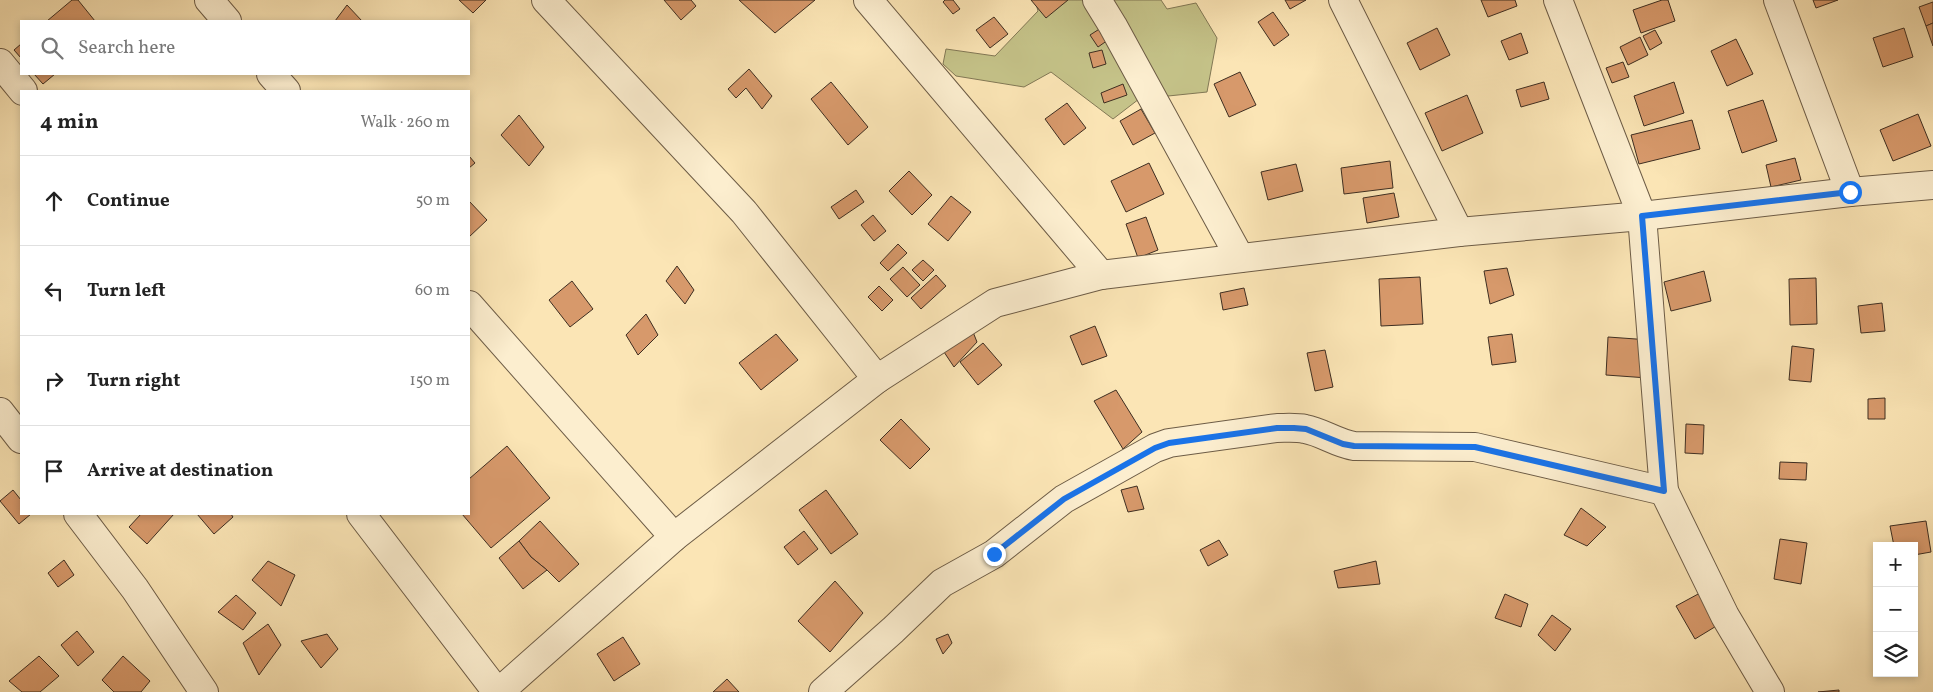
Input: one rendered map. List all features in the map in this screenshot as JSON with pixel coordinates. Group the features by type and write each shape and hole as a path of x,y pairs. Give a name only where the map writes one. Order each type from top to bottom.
{"street":[{"path":"209,0 226,20"},
{"path":"546,0 744,212 877,379"},
{"path":"868,0 1101,274"},
{"path":"1097,0 1118,34 1240,258"},
{"path":"1343,0 1459,232"},
{"path":"1558,0 1642,216 1664,491 1725,616 1770,692"},
{"path":"1778,0 1850,192"},
{"path":"0,64 22,90"},
{"path":"272,75 285,90"},
{"path":"363,515 498,692 674,537 877,379 995,303 1101,274 1459,232 1642,216 1850,192 1933,185"},
{"path":"470,306 674,537"},
{"path":"0,412 20,438"},
{"path":"823,692 893,630 942,583 994,554 1064,499 1155,448 1169,443 1277,428 1306,429 1343,444 1354,446 1475,447 1664,491"},
{"path":"79,515 135,590 204,692"}],"shaded area":[{"path":"1035,0 1161,0 1167,9 1196,3 1217,38 1207,92 1139,99 1113,119 1051,72 1024,87 956,76 943,64 946,49 995,56 1038,11"}],"building":[{"path":"72,0 78,0 94,20 48,20"},
{"path":"459,0 486,0 473,13"},
{"path":"664,0 691,0 696,6 681,20"},
{"path":"739,0 815,0 775,33"},
{"path":"945,0 953,0 960,9 953,14 943,2"},
{"path":"1031,0 1068,0 1046,18"},
{"path":"1285,0 1306,0 1290,9"},
{"path":"1481,0 1515,0 1517,6 1488,17"},
{"path":"1662,0 1668,0 1675,21 1641,33 1633,10"},
{"path":"1813,0 1838,0 1816,8"},
{"path":"1933,2 1933,23 1926,26 1919,7"},
{"path":"347,5 361,20 336,20"},
{"path":"1273,12 1289,35 1274,46 1258,22"},
{"path":"994,17 1008,34 990,48 976,30"},
{"path":"1933,23 1933,46 1926,26"},
{"path":"1101,28 1108,40 1098,47 1090,35"},
{"path":"1437,28 1450,55 1420,70 1407,43"},
{"path":"1904,28 1913,57 1883,67 1873,38"},
{"path":"1655,30 1662,43 1650,50 1643,36"},
{"path":"1521,33 1528,53 1509,60 1501,41"},
{"path":"1640,37 1648,55 1628,65 1620,47"},
{"path":"1736,39 1753,74 1727,86 1711,51"},
{"path":"20,45 20,57 14,50"},
{"path":"1102,50 1106,64 1093,68 1089,53"},
{"path":"1623,62 1629,77 1612,83 1606,68"},
{"path":"749,69 772,96 762,109 746,88 736,98 728,89"},
{"path":"1240,72 1256,105 1229,117 1214,84"},
{"path":"35,75 54,75 43,84"},
{"path":"831,82 868,127 848,145 811,99"},
{"path":"1544,82 1549,99 1521,107 1516,90"},
{"path":"1674,82 1684,113 1644,126 1634,96"},
{"path":"1123,84 1127,95 1104,103 1101,93"},
{"path":"1467,95 1483,133 1442,151 1425,113"},
{"path":"1763,100 1777,141 1742,153 1728,111"},
{"path":"1067,103 1086,128 1064,145 1045,119"},
{"path":"1141,109 1155,133 1133,145 1120,121"},
{"path":"1918,114 1931,146 1893,161 1880,130"},
{"path":"519,115 544,147 529,166 501,135"},
{"path":"1692,120 1700,149 1639,164 1631,135"},
{"path":"470,157 475,163 470,167"},
{"path":"1795,158 1801,180 1771,187 1766,165"},
{"path":"1390,161 1393,188 1344,194 1341,168"},
{"path":"1149,163 1164,194 1126,212 1111,181"},
{"path":"1296,164 1303,191 1268,200 1261,172"},
{"path":"909,171 932,195 912,215 889,191"},
{"path":"856,190 864,202 839,219 831,207"},
{"path":"1394,193 1399,217 1367,223 1363,198"},
{"path":"951,196 971,212 948,241 928,224"},
{"path":"470,202 487,220 470,236"},
{"path":"873,215 886,231 874,241 861,225"},
{"path":"1146,217 1158,250 1138,258 1126,224"},
{"path":"898,244 907,253 888,271 880,263"},
{"path":"923,260 934,270 923,281 912,270"},
{"path":"677,266 694,290 685,304 666,281"},
{"path":"903,267 920,285 907,297 890,279"},
{"path":"1507,268 1514,295 1490,304 1484,271"},
{"path":"1704,271 1711,301 1671,311 1664,282"},
{"path":"936,275 946,286 921,309 911,298"},
{"path":"1420,277 1423,324 1381,326 1379,279"},
{"path":"1816,278 1817,324 1790,325 1789,279"},
{"path":"572,281 593,309 570,327 549,300"},
{"path":"879,286 893,300 882,311 868,297"},
{"path":"1244,288 1248,305 1223,310 1220,293"},
{"path":"1882,303 1885,331 1861,333 1858,306"},
{"path":"646,314 658,335 638,355 626,335"},
{"path":"1095,326 1107,356 1082,365 1070,336"},
{"path":"973,332 977,342 954,367 944,352"},
{"path":"776,334 798,360 761,390 739,363"},
{"path":"1512,334 1516,362 1492,365 1488,337"},
{"path":"1608,337 1650,340 1648,378 1606,375"},
{"path":"983,343 1002,365 978,385 960,362"},
{"path":"1792,346 1814,349 1811,382 1789,380"},
{"path":"1325,350 1333,387 1315,391 1307,353"},
{"path":"1116,390 1142,432 1123,449 1094,401"},
{"path":"1885,398 1885,419 1868,419 1868,399"},
{"path":"901,419 930,449 910,469 880,440"},
{"path":"1686,424 1704,425 1703,454 1685,453"},
{"path":"507,446 550,498 491,548 463,515 470,515 470,478"},
{"path":"1780,462 1807,463 1806,480 1779,479"},
{"path":"1137,486 1144,509 1128,512 1121,490"},
{"path":"13,490 20,499 20,515 30,515 19,524 0,501"},
{"path":"826,490 858,534 831,554 799,510"},
{"path":"1581,508 1606,527 1587,546 1564,535"},
{"path":"140,515 173,515 147,544 129,527"},
{"path":"198,515 232,515 233,517 214,534"},
{"path":"540,521 579,564 559,582 531,557 519,541"},
{"path":"1926,521 1931,552 1918,554 1918,542 1893,542 1890,526"},
{"path":"804,531 818,549 798,565 784,547"},
{"path":"1780,539 1807,543 1801,584 1774,579"},
{"path":"1219,540 1228,555 1208,566 1200,550"},
{"path":"519,541 531,557 547,570 523,589 499,558"},
{"path":"64,560 74,575 58,587 48,573"},
{"path":"268,561 295,575 281,606 252,580"},
{"path":"1376,561 1380,584 1338,588 1334,571"},
{"path":"835,581 863,613 830,652 798,621"},
{"path":"1700,593 1718,625 1695,639 1676,606"},
{"path":"1505,594 1528,604 1521,627 1495,618"},
{"path":"236,595 256,613 243,630 218,612"},
{"path":"1552,615 1571,629 1555,651 1538,635"},
{"path":"268,624 281,645 259,675 243,643"},
{"path":"77,631 94,652 78,666 61,645"},
{"path":"327,634 338,649 321,668 301,641"},
{"path":"948,634 952,643 943,654 936,639"},
{"path":"623,637 640,664 614,681 597,654"},
{"path":"39,656 59,676 40,692 22,692 9,681"},
{"path":"123,656 150,681 141,692 114,692 102,680"},
{"path":"727,679 739,692 713,692"},
{"path":"1839,690 1839,692 1818,692"}],"route":[{"path":"994,554 1064,499 1155,448 1183,440 1277,428 1306,429 1343,444 1354,446 1475,447 1664,491 1642,216 1850,192"}]}
